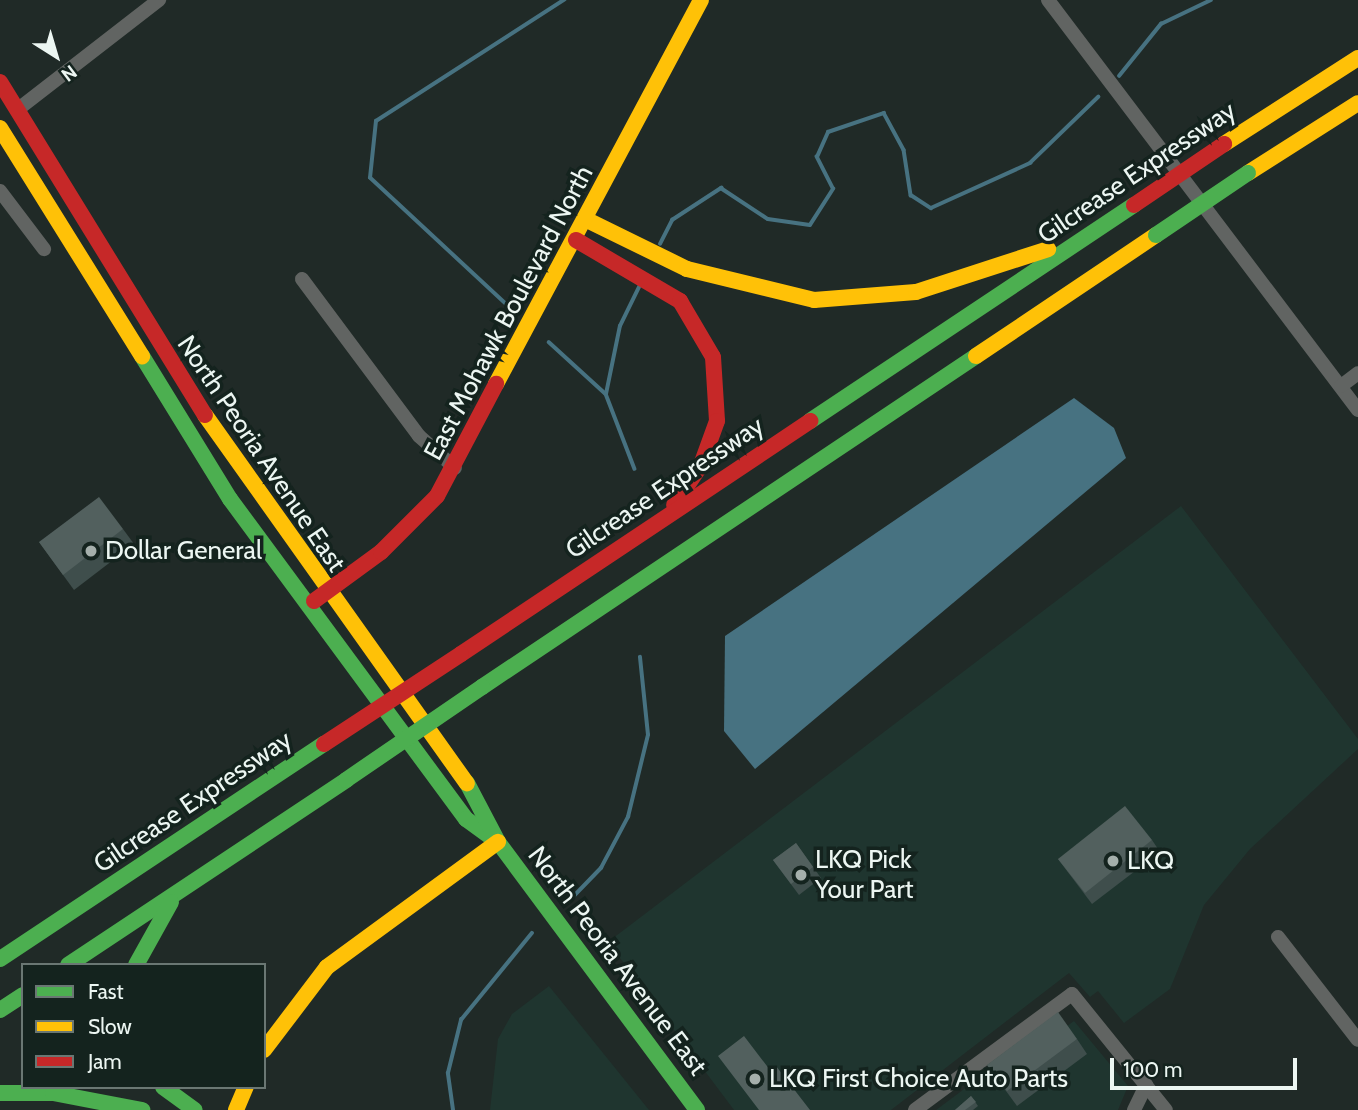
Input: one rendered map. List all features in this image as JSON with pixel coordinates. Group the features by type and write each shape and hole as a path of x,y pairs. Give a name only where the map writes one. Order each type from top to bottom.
{"main road":[{"name":"East Mohawk Boulevard North","path":"306,606 413,524 455,468 701,0"},
{"name":"Gilcrease Expressway","path":"0,960 1224,144 1358,58"},
{"name":"North Peoria Avenue East","path":"0,82 146,326 325,593 484,806 498,842 698,1110"},
{"path":"71,963 1248,173 1358,103"},
{"name":"North Peoria Avenue East","path":"3,139 179,423 306,606 466,819 498,842"},
{"path":"587,220 687,269 814,300 862,300 955,284 1096,231"},
{"path":"576,240 680,301 713,357 717,421 701,465 668,516"},
{"path":"266,1047 327,967 498,842"},
{"path":"137,963 177,892"},
{"path":"0,1010 21,996"},
{"path":"166,1089 195,1110"},
{"path":"236,1110 245,1089"},
{"path":"0,1093 53,1093 142,1110"}],"street":[{"path":"17,110 159,0"},
{"path":"1048,0 1358,410"},
{"path":"0,191 44,249"},
{"path":"302,279 419,436 455,468"},
{"path":"1341,386 1358,373"},
{"path":"1278,937 1358,1040"},
{"path":"915,1110 1072,994 1166,1110"},
{"path":"1134,1110 1146,1085"}],"shaded area":[{"name":"LKQ","path":"1181,506 1358,739 1358,749 1250,849 1204,905 1170,989 1124,1023 1098,991 1090,997 1069,973 891,1110 734,1110 608,942"},
{"path":"549,986 649,1110 490,1110 498,1039 512,1014"},
{"path":"1074,1021 1128,1086 1118,1110 936,1110 987,1072 994,1079"}],"water":[{"path":"1074,398 1114,428 1126,458 755,769 724,731 725,636"}],"building":[{"path":"99,497 123,529 63,575 39,542"},
{"name":"LKQ","path":"1125,806 1152,840 1085,893 1058,859"},
{"path":"796,843 813,867 791,884 773,860"},
{"path":"1058,1012 1077,1039 1007,1091 987,1065"},
{"name":"LKQ First Choice Auto Parts","path":"744,1036 770,1070 776,1066 810,1110 759,1110 718,1056"},
{"path":"971,1096 976,1102 965,1110 955,1110"}],"waterway":[{"path":"511,309 370,178 376,121 564,0"},
{"path":"1119,76 1161,24 1211,0"},
{"path":"660,244 672,220 721,188 768,219 810,225 833,189 817,157 828,132 884,113 904,150 911,195 931,208 1030,163 1098,97"},
{"path":"606,394 620,326 639,287"},
{"path":"549,342 606,394 635,469"},
{"path":"574,896 601,868 628,817 648,735 640,657"},
{"path":"453,1110 448,1073 461,1020 532,933"}],"traffic: fast":[{"path":"1156,235 1248,173"},
{"path":"810,421 1134,205"},
{"path":"142,356 230,499 466,819 498,842"},
{"path":"482,687 976,356"},
{"path":"346,780 482,687"},
{"path":"0,959 324,744"},
{"path":"71,963 346,780"},
{"path":"467,783 498,842 697,1110"},
{"path":"137,963 171,902"},
{"path":"0,1010 21,996"},
{"path":"166,1089 195,1110"},
{"path":"0,1093 53,1093 142,1110"}],"traffic: slow":[{"path":"496,384 701,0"},
{"path":"1224,144 1358,58"},
{"path":"1248,173 1358,103"},
{"path":"0,128 142,356"},
{"path":"587,220 687,269 814,300 916,292 1048,249"},
{"path":"976,356 1156,235"},
{"path":"205,415 467,783"},
{"path":"266,1047 327,967 498,842"},
{"path":"236,1110 245,1089"}],"traffic: jam":[{"path":"0,82 205,415"},
{"path":"1134,205 1224,144"},
{"path":"576,240 680,301 713,357 717,421 701,465 674,505"},
{"path":"314,601 381,552 437,496 496,384"},
{"path":"461,654 810,421"},
{"path":"324,744 461,654"}],"place":[{"name":"Dollar General","path":"91,551"},
{"name":"LKQ","path":"1113,861"},
{"name":"LKQ Pick Your Part","path":"801,875"},
{"name":"LKQ First Choice Auto Parts","path":"755,1079"}]}
